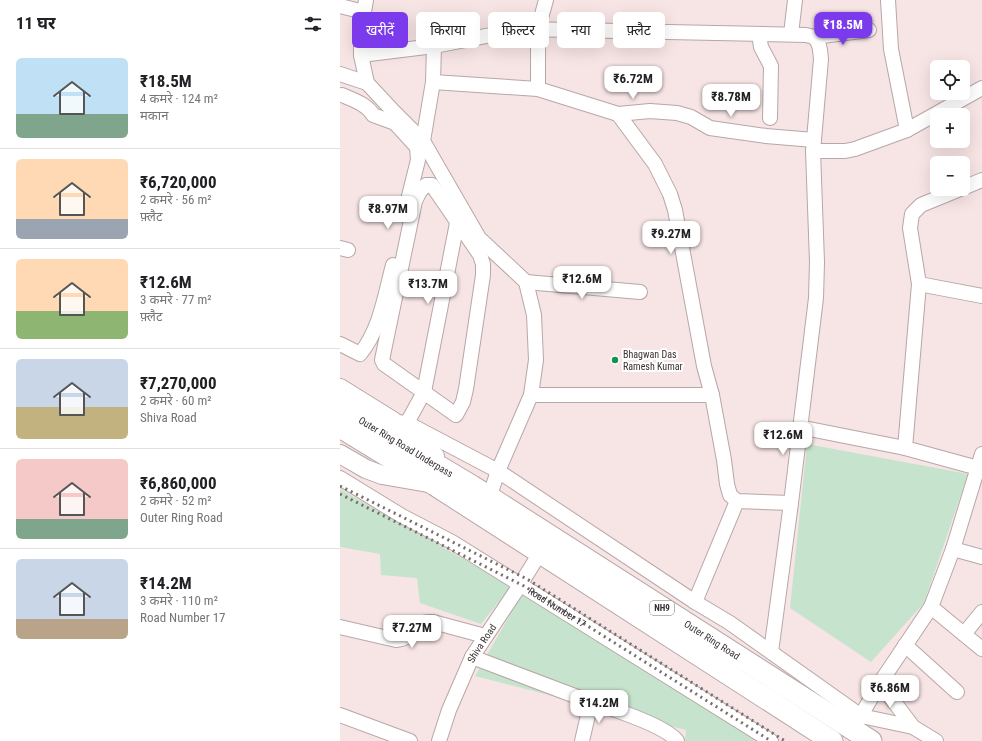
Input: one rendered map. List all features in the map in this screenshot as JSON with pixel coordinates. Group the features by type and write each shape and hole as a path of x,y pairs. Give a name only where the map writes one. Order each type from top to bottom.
{"highway":[{"name":"Outer Ring Road Underpass","path":"340,407 472,486"},
{"name":"Outer Ring Road Underpass","path":"340,427 435,485"},
{"name":"Outer Ring Road","path":"435,485 832,741"},
{"name":"Outer Ring Road","path":"472,486 489,498 857,722 871,741"}],"main road":[{"path":"340,388 400,422 472,486"},
{"path":"340,454 366,469 382,475 435,485"}],"street":[{"path":"543,12 546,0"},
{"path":"791,34 795,0"},
{"path":"888,0 891,49 908,130"},
{"path":"340,6 365,6 361,31 361,55 367,83"},
{"path":"549,29 806,34 814,36 869,30"},
{"path":"759,34 761,47 771,66 770,118"},
{"path":"771,652 791,503 816,291 817,262 814,146 821,59 818,41 814,36"},
{"path":"361,55 418,48"},
{"path":"423,141 433,82 434,48"},
{"path":"538,48 538,89"},
{"path":"340,344 360,354 373,334 383,306 418,160 417,147 395,123 373,115 364,105 341,95 346,76 367,83 423,141 465,228 480,255 484,269 465,396 456,415 384,364 382,360 415,201 420,191 426,185 432,185 465,228 479,238 526,282 534,315 536,360 531,395 498,471 489,498"},
{"path":"433,82 538,89 618,114 650,112 677,113 691,117 710,128 845,150 855,149 908,130 982,88"},
{"path":"618,114 655,164 670,194 675,210 704,366 712,395 724,460 726,484 730,495 737,501 791,503"},
{"path":"970,185 982,180"},
{"path":"905,448 919,284 910,228 912,214 921,205 943,196"},
{"path":"465,228 424,392 400,422 498,471 695,602 730,623 771,652 857,722 913,727"},
{"path":"526,282 640,292"},
{"path":"919,284 982,296"},
{"path":"531,395 712,395"},
{"path":"799,427 980,461 953,549 931,607 880,683 857,722"},
{"name":"Road Number 17","path":"340,478 402,516 452,542 770,741"},
{"path":"695,602 737,501"},
{"path":"953,549 982,557"},
{"name":"Shiva Road","path":"439,741 448,710 472,657 540,553"},
{"path":"931,607 982,649"},
{"path":"964,634 982,612"},
{"path":"340,627 396,640 403,639 411,635 418,624 425,621 486,636"},
{"path":"905,645 957,692"},
{"path":"472,657 660,728 674,737 677,741"},
{"path":"880,683 913,727 936,741"},
{"path":"582,741 591,702"},
{"path":"340,716 410,741"}],"green space":[{"path":"807,444 968,474 924,603 871,662 790,608"},
{"path":"340,489 511,586 481,624 420,603 417,578 381,575 380,554 340,547"},
{"path":"522,594 756,741 685,741 686,730 475,676"}],"railway":[{"path":"340,486 527,579 785,741"},
{"path":"340,494 524,586 771,741"}],"place":[{"name":"Bhagwan Das Ramesh Kumar","path":"615,360"}]}
